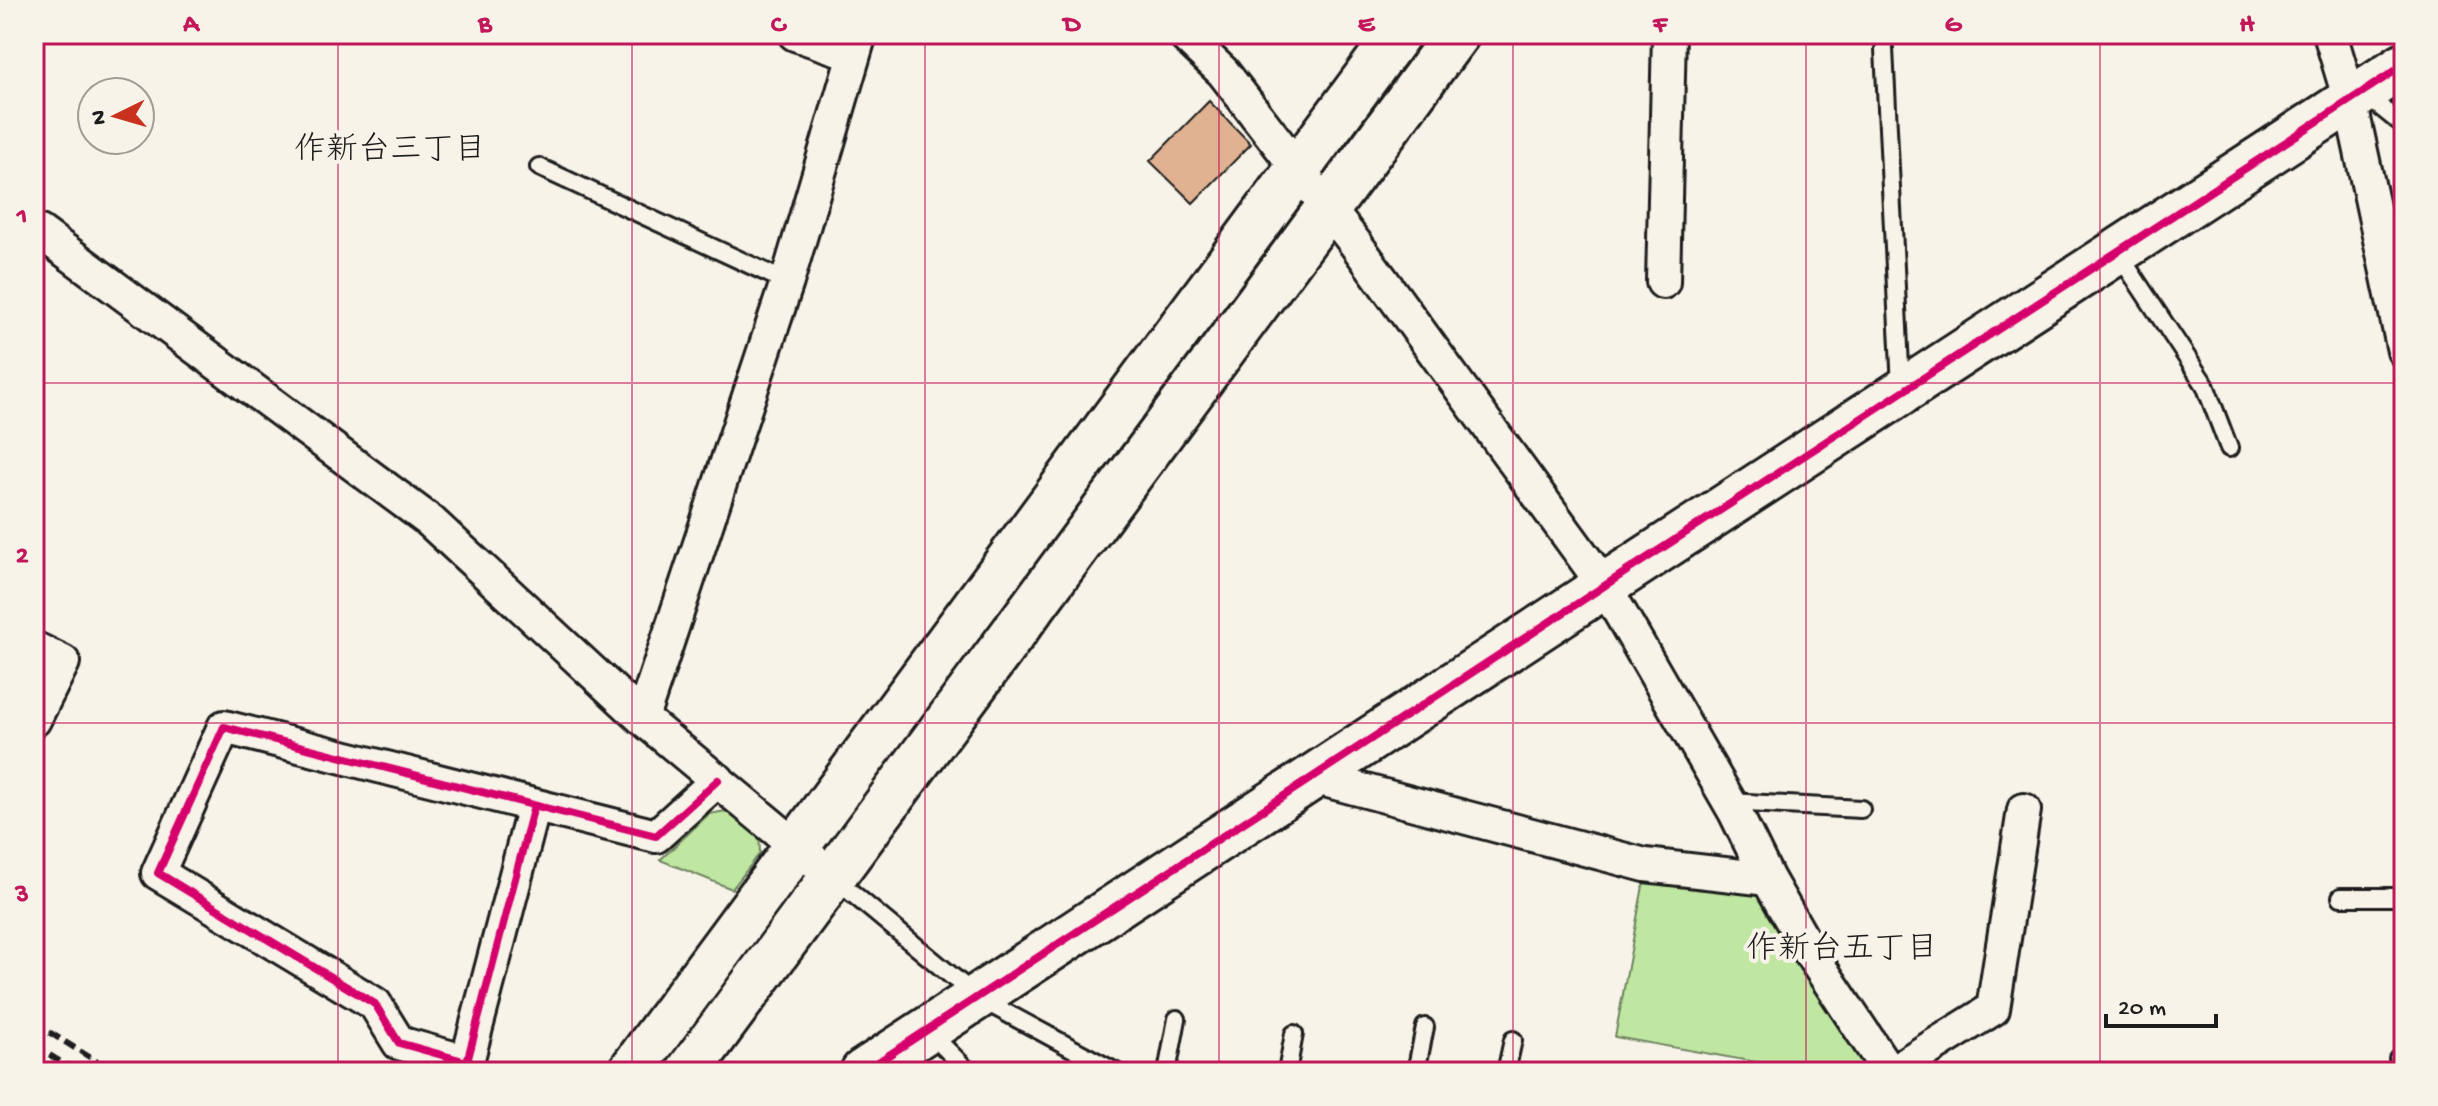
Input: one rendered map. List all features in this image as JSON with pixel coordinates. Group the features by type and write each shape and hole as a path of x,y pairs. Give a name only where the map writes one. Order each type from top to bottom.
{"street":[{"path":"642,718 787,282 857,44 795,34"},
{"path":"1183,34 1223,72 1329,208 1604,585 1729,802 1809,951 1890,1072 1993,1009 2024,810"},
{"path":"630,1072 1398,34"},
{"path":"688,1072 1457,34"},
{"path":"1663,282 1669,34"},
{"path":"2330,34 2356,96 2404,351"},
{"path":"863,1072 2404,65"},
{"path":"34,231 40,232 430,521 642,718 834,877"},
{"path":"34,648 63,662 34,720"},
{"path":"534,806 467,1062 399,1043 375,1004 158,873 224,727 656,836 718,780"},
{"path":"1313,777 1645,865 1768,879"}],"lane":[{"path":"1884,49 1901,393"},
{"path":"2356,96 2404,126"},
{"path":"539,167 787,282"},
{"path":"2118,252 2205,385 2229,448"},
{"path":"1729,802 1861,809"},
{"path":"834,877 977,997 1116,1072"},
{"path":"2341,897 2404,897"},
{"path":"1167,1072 1177,1019"},
{"path":"1416,1072 1425,1027"},
{"path":"927,1030 969,1072"},
{"path":"1287,1072 1294,1034"},
{"path":"1506,1072 1513,1040"}],"green space":[{"path":"726,811 759,832 760,853 732,889 660,860 709,814"},
{"path":"1645,875 1755,892 1768,900 1873,1072 1812,1072 1615,1037"}],"building":[{"path":"1209,101 1251,144 1193,203 1150,161"}],"railway":[{"path":"34,1023 114,1072"},
{"path":"34,1046 78,1072"}],"cycle path":[{"path":"863,1072 2404,65"},
{"path":"534,806 467,1062 399,1043 375,1004 158,873 224,727 656,836 718,780"}],"district":[{"name":"作新台三丁目","path":"390,152"},
{"name":"作新台五丁目","path":"1842,951"}]}
